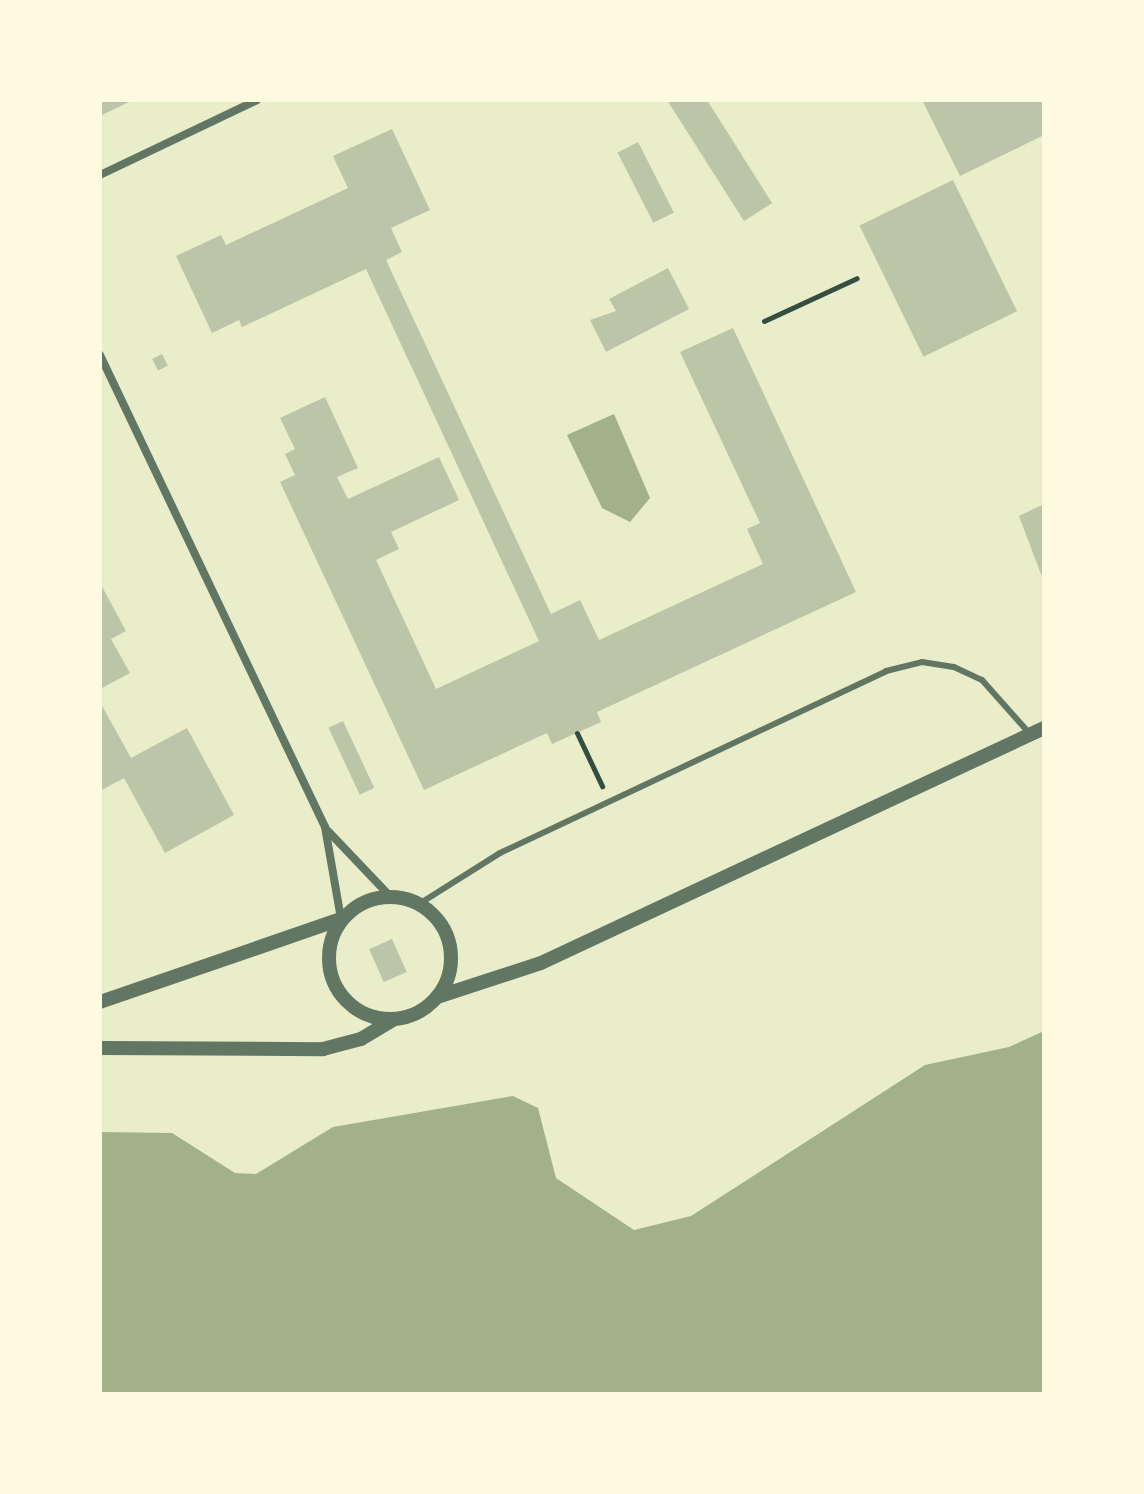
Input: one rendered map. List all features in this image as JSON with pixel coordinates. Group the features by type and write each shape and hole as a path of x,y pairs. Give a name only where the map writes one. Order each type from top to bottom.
{"street":[{"path":"100,175 257,100"},
{"path":"100,355 325,827 341,919 329,956 339,992 369,1016 394,1019"},
{"path":"100,1048 323,1049 361,1039 437,997 541,963 1037,732"},
{"path":"325,827 390,896"},
{"path":"100,1002 341,919 364,902 390,896 419,904 434,915 450,949 437,997"}],"lane":[{"path":"419,904 500,853 886,671 922,662 982,680 1037,732"}],"path":[{"path":"764,321 857,278"},
{"path":"577,733 608,801"}],"shaded area":[{"path":"614,414 650,498 630,522 602,508 567,435"},
{"path":"1044,1031 1044,1394 100,1394 100,1132 172,1133 235,1173 256,1174 333,1127 513,1096 538,1108 556,1178 634,1230 691,1216 925,1065 1009,1047"}],"building":[{"path":"100,100 133,100 100,116"},
{"path":"667,100 707,100 772,203 744,221"},
{"path":"922,100 1044,100 1044,135 960,176"},
{"path":"392,129 430,210 391,228 402,252 386,260 551,614 580,600 599,640 763,564 747,529 760,523 680,352 733,328 856,592 597,712 601,722 552,744 547,733 424,790 280,482 295,475 285,454 295,449 280,418 325,397 358,468 337,477 348,499 439,457 459,500 391,532 399,549 376,560 436,689 539,641 366,269 242,327 239,320 212,333 176,256 221,235 226,245 348,188 333,156"},
{"path":"638,142 674,212 653,223 618,152"},
{"path":"953,180 1017,311 924,357 860,226"},
{"path":"668,268 689,309 606,352 590,320 616,311 609,299"},
{"path":"162,354 168,366 158,371 152,359"},
{"path":"1044,504 1044,582 1019,516"},
{"path":"100,583 126,631 111,639 130,673 100,689"},
{"path":"100,702 131,758 187,728 234,815 165,853 124,778 100,791"},
{"path":"343,721 374,788 360,795 328,728"},
{"path":"392,939 407,972 384,982 369,949"}]}
